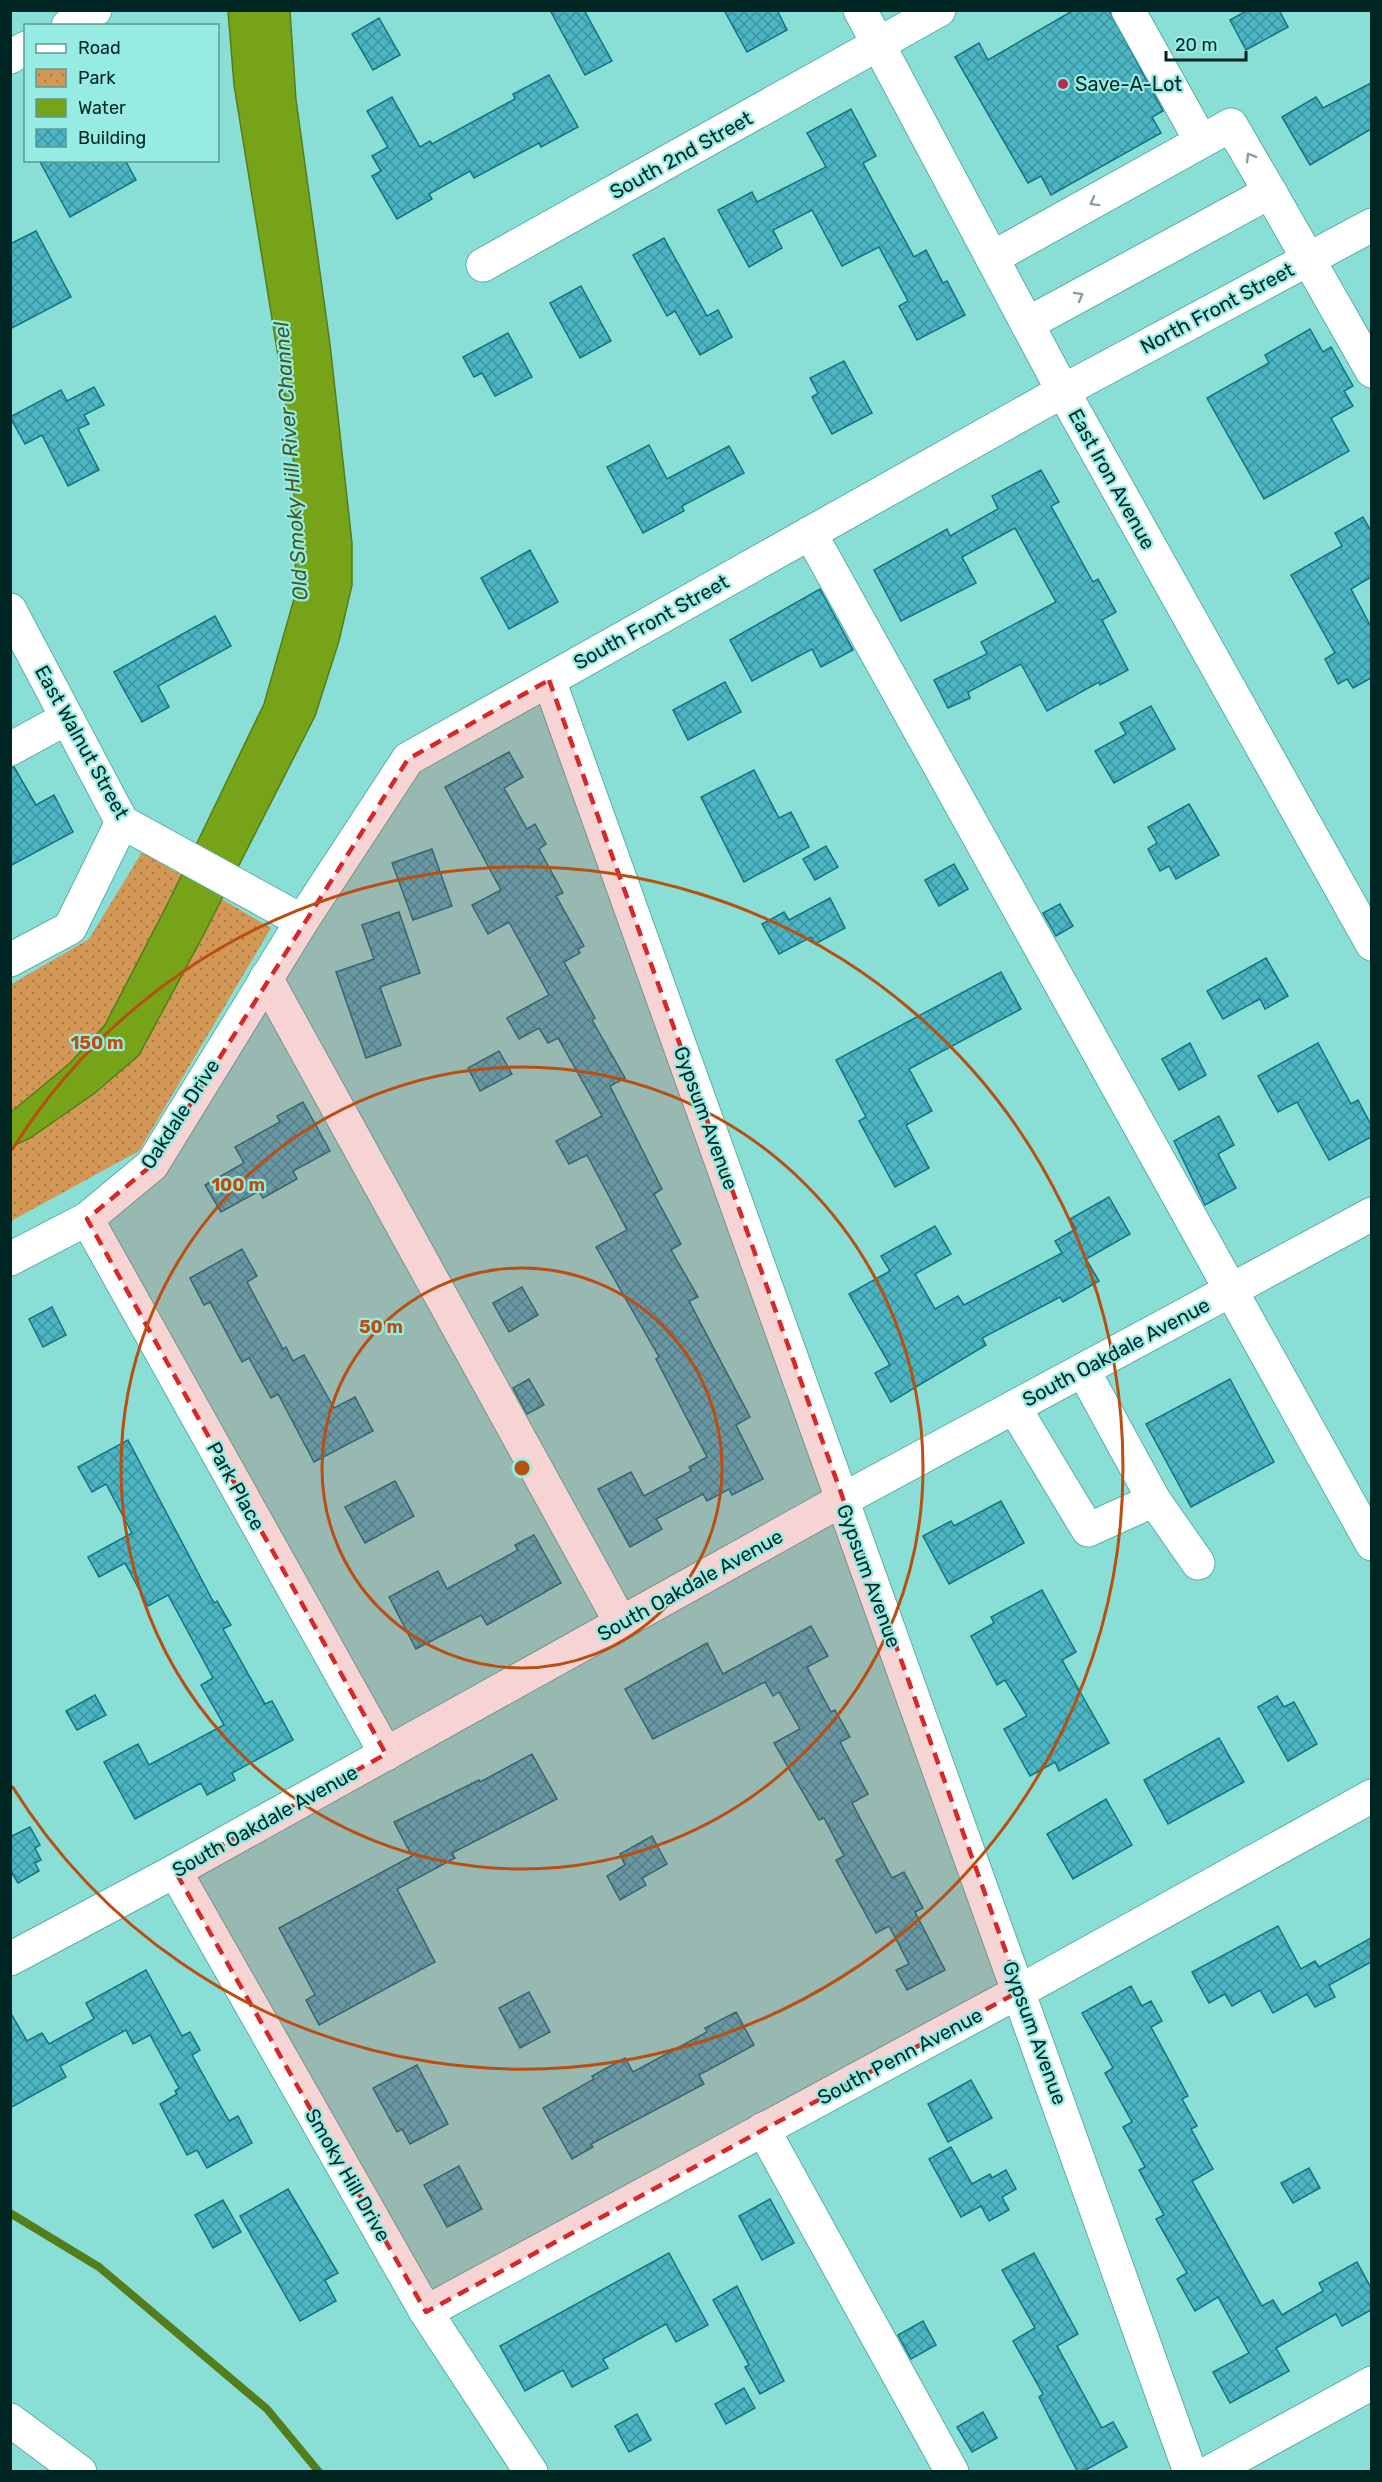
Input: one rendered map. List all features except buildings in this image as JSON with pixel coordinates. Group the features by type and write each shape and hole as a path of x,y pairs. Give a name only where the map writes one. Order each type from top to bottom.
{"street":[{"path":"71,24 95,10"},
{"name":"East Iron Avenue","path":"860,10 1063,391 1371,944"},
{"name":"South 2nd Street","path":"483,265 939,10"},
{"path":"1128,10 1201,141"},
{"path":"10,57 24,49"},
{"path":"992,258 1231,124 1371,371"},
{"path":"1028,324 1270,192"},
{"name":"North Front Street","path":"1063,391 1371,225"},
{"name":"South Front Street","path":"302,921 408,759 1063,391"},
{"path":"810,533 1371,1544"},
{"name":"East Walnut Street","path":"10,610 122,822 302,921"},
{"name":"Gypsum Avenue","path":"549,680 1020,1991 1190,2472"},
{"path":"10,749 67,718"},
{"path":"10,960 70,928 122,822"},
{"name":"Oakdale Drive","path":"10,1259 87,1219 152,1165 302,921"},
{"path":"266,978 621,1623"},
{"name":"South Oakdale Avenue","path":"10,1959 176,1871 842,1500 1371,1214"},
{"name":"Park Place","path":"87,1219 386,1754"},
{"path":"1083,1370 1154,1500 1198,1563"},
{"path":"1014,1407 1088,1530 1154,1500"},
{"name":"South Penn Avenue","path":"426,2312 1020,1991 1371,1797"},
{"name":"Smoky Hill Drive","path":"176,1871 426,2312 531,2472"},
{"path":"763,2129 952,2472"},
{"path":"1210,2472 1371,2383"},
{"path":"10,2420 79,2471"}],"highlighted area":[{"path":"549,680 1020,1991 426,2312 175,1871 386,1754 87,1219 152,1165 408,759"}],"green space":[{"path":"142,852 271,928 139,1151 11,1221 10,985 89,939"}],"water":[{"path":"228,11 290,11 296,100 330,344 352,543 352,585 339,641 315,716 204,934 139,1055 95,1093 30,1138 11,1147 10,1113 70,1063 105,1025 169,901 264,704 296,592 293,448 234,85"}],"waterway":[{"name":"Old Smoky Hill River Channel","path":"10,2213 99,2267 267,2409 319,2472"}],"place":[{"name":"Save-A-Lot","path":"1063,84"}]}
